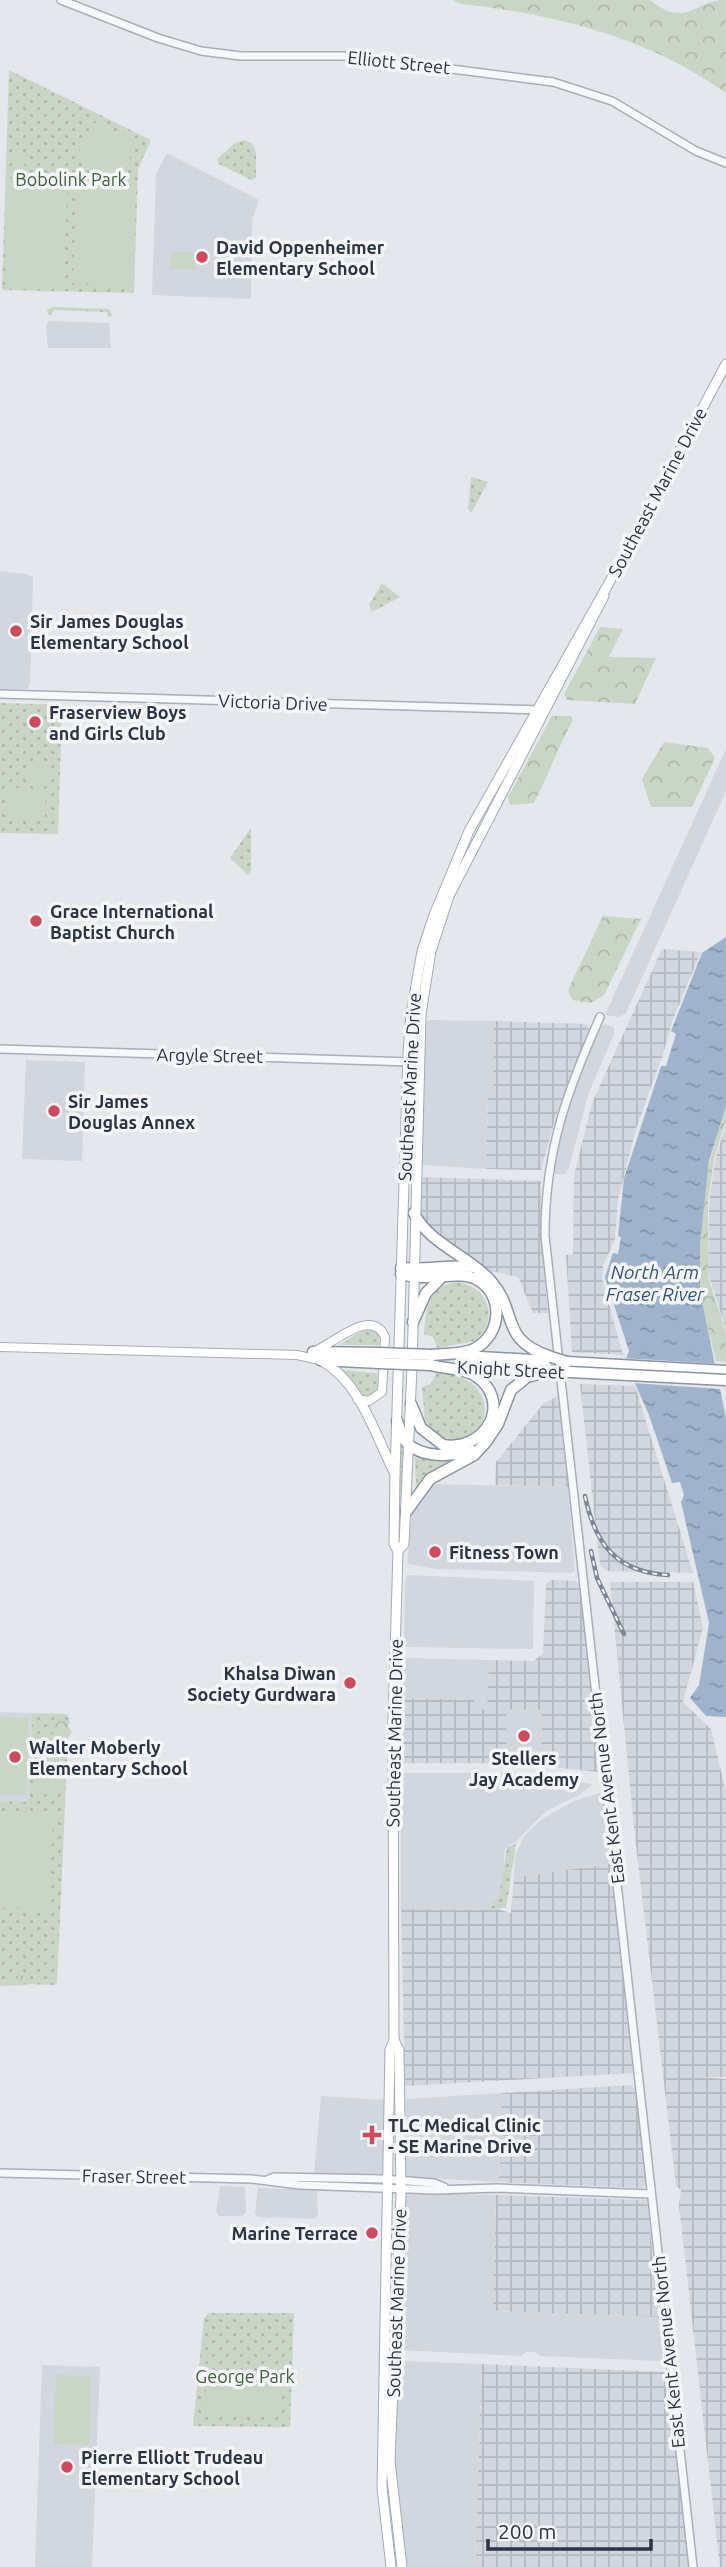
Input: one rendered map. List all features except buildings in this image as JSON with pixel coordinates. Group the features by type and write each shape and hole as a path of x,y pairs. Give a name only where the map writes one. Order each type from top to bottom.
{"highway":[{"path":"405,1512 430,1479 474,1455 498,1424 511,1390 550,1363 517,1338 497,1289 429,1232 414,1213"},
{"path":"407,1272 442,1265 474,1267"},
{"path":"407,1272 440,1279 457,1275 476,1279 492,1295 497,1314 491,1335 482,1344 463,1353 432,1360"},
{"path":"413,1322 426,1293 440,1279"},
{"name":"Knight Street","path":"317,1356 550,1363 726,1380"},
{"path":"411,1404 421,1428 443,1445 470,1443 488,1427 493,1406 485,1384 469,1372 432,1360"},
{"name":"Knight Street","path":"550,1363 726,1371"},
{"path":"397,1420 409,1445 449,1455 479,1448"}],"main road":[{"name":"Southeast Marine Drive","path":"398,1551 404,1545 413,1322 407,1272 408,1061 415,984 433,915 469,831 609,583 726,364"},
{"name":"Southeast Marine Drive","path":"391,2567 382,2488 390,2050 394,2040 393,1720 398,1551 394,1544 395,1474 407,1272 414,1213 424,990 442,915 458,876 600,607 609,583"},
{"path":"357,1399 374,1400 382,1392 385,1337 376,1325 364,1324 317,1356 344,1377 395,1474"},
{"name":"Knight Street","path":"0,1347 317,1356"},
{"name":"Southeast Marine Drive","path":"394,2040 399,2050 401,2185 390,2461 402,2567"}],"street":[{"name":"Elliott Street","path":"61,0 158,38 216,54 350,56 553,82 612,101 685,145 726,163"},
{"name":"Victoria Drive","path":"0,694 546,710"},
{"name":"East Kent Avenue North","path":"600,1017 571,1083 556,1131 547,1176 545,1236 693,2567"},
{"name":"Argyle Street","path":"0,1049 419,1062"},
{"name":"Fraser Street","path":"0,2173 267,2180 299,2185 434,2183 444,2187 651,2194"}],"shaded area":[{"name":"David Oppenheimer Elementary School","path":"167,153 259,200 252,219 251,299 152,295 156,174"},
{"path":"49,321 109,323 111,348 48,348 46,326"},
{"name":"Sir James Douglas Elementary School","path":"0,571 27,574 33,578 30,685 27,689 0,689"},
{"path":"726,749 726,791 626,1013 619,1017 605,1015"},
{"path":"662,949 701,952 673,1019 661,1061 654,1061 660,1062 636,1129 618,1200 615,1239 603,1266 602,1279 623,1355 572,1352 566,1255 573,1254 574,1175 592,1103"},
{"path":"430,1020 494,1021 493,1095 488,1096 486,1169 421,1165 425,1023"},
{"path":"494,1021 587,1024 589,1029 556,1116 541,1170 486,1169 488,1096 493,1095"},
{"path":"606,1024 614,1028 614,1034 588,1095 569,1168 565,1174 553,1173 555,1153 575,1083 601,1026"},
{"name":"Sir James Douglas Annex","path":"26,1060 85,1062 82,1161 22,1159"},
{"path":"726,1124 726,1330 708,1273 709,1203 715,1160"},
{"path":"421,1177 541,1181 541,1241 548,1313 533,1313 518,1277 486,1270 429,1227 419,1208"},
{"path":"580,1384 635,1386 693,1573 608,1571 600,1566"},
{"path":"558,1396 568,1487 495,1485 496,1462 543,1404"},
{"path":"429,1484 568,1487 575,1571 437,1569 407,1564 412,1512"},
{"path":"408,1575 534,1581 533,1649 404,1647 405,1579"},
{"path":"551,1580 575,1581 580,1585 599,1772 541,1766 542,1710 506,1709 506,1763 402,1763 401,1698 474,1700 474,1709 487,1709 489,1660 534,1661 543,1653 546,1584"},
{"path":"610,1582 693,1582 703,1628 683,1702 711,1729 726,1792 726,2077 700,2077 726,2079 726,2567 720,2567 679,2205 681,2190 676,2186 634,1828"},
{"path":"405,1658 489,1660 488,1709 474,1709 474,1700 401,1698"},
{"name":"Stellers Jay Academy","path":"506,1709 542,1710 541,1766 506,1763"},
{"name":"Walter Moberly Elementary School","path":"0,1712 32,1713 29,1803 0,1801"},
{"path":"404,1773 510,1773 593,1784 579,1795 546,1811 517,1841 505,1848 500,1910 401,1909 401,1776"},
{"path":"602,1792 611,1864 514,1877 515,1857 524,1836 542,1819 574,1801"},
{"path":"611,1864 633,2073 405,2086 401,1909 500,1910 511,1913 514,1877"},
{"path":"630,2085 636,2089 646,2182 643,2188 499,2182 502,2093"},
{"path":"502,2093 499,2182 406,2177 406,2099"},
{"path":"321,2096 384,2100 384,2176 314,2174"},
{"path":"220,2186 245,2187 246,2212 242,2216 219,2216 216,2211"},
{"path":"258,2188 317,2190 318,2215 314,2219 258,2217 255,2213"},
{"path":"409,2193 496,2195 493,2311 659,2317 665,2358 661,2361 540,2356 535,2352 526,2352 521,2356 401,2350 404,2198"},
{"path":"496,2195 647,2200 659,2317 493,2311"},
{"path":"405,2361 482,2364 475,2567 406,2567 394,2460 399,2364"},
{"path":"482,2364 666,2372 689,2567 475,2567"},
{"name":"Pierre Elliott Trudeau Elementary School","path":"42,2365 100,2367 92,2567 35,2567"}],"green space":[{"path":"453,0 650,0 663,9 682,13 714,1 726,0 726,93 665,57 633,43 566,22 462,4"},
{"name":"Bobolink Park","path":"9,70 151,140 138,169 134,293 2,290"},
{"path":"93,122 137,142 120,180 76,159"},
{"path":"244,140 253,144 256,152 256,178 251,180 219,164 217,159 235,143"},
{"path":"16,151 22,151 27,159 25,165 16,167 11,162 11,156"},
{"path":"9,178 68,181 63,287 6,285"},
{"path":"76,187 136,189 131,287 73,283"},
{"path":"171,252 195,252 195,270 170,269"},
{"path":"52,307 109,309 113,316 107,317 107,312 53,310 52,315 48,315 47,310"},
{"path":"471,477 488,482 471,513 468,509"},
{"path":"382,583 400,597 372,612 369,605"},
{"path":"600,627 623,629 609,657 656,658 635,704 567,700 564,694"},
{"path":"0,703 62,705 58,834 0,833"},
{"path":"552,716 571,716 573,720 534,803 510,805 508,797"},
{"path":"664,742 708,748 715,758 692,807 651,807 642,779"},
{"path":"38,764 44,767 47,773 44,779 38,782 32,779 29,773 32,767"},
{"path":"9,788 46,789 45,820 8,820"},
{"path":"251,828 251,872 248,875 230,858"},
{"path":"603,916 641,919 604,995 591,1003 572,1000 568,990"},
{"path":"726,1105 726,1120 714,1159 708,1202 708,1277 726,1333 726,1362 716,1361 701,1301 698,1271 700,1223 708,1172"},
{"path":"456,1282 476,1290 483,1297 489,1314 487,1323 475,1341 437,1348 433,1337 424,1334 430,1301 439,1289"},
{"path":"372,1329 379,1335 379,1345 340,1345 362,1330"},
{"path":"342,1370 377,1373 378,1391 365,1398"},
{"path":"436,1373 458,1376 473,1385 482,1397 485,1411 482,1424 473,1434 459,1439 440,1437 425,1421 422,1387 431,1384"},
{"path":"401,1446 405,1451 399,1515 399,1454"},
{"path":"415,1454 441,1460 461,1459 416,1489"},
{"path":"32,1713 67,1714 69,1718 57,1983 53,1985 0,1983 0,1801 29,1802"},
{"name":"Walter Moberly Elementary School","path":"0,1717 29,1718 26,1795 0,1794"},
{"path":"60,1719 71,1722 67,1726 72,1732 68,1738 63,1733 56,1735 51,1731 54,1722"},
{"path":"36,1740 63,1741 61,1791 33,1790"},
{"path":"0,1811 54,1815 47,1909 0,1908"},
{"path":"516,1844 506,1908 489,1908 499,1897 507,1847"},
{"path":"19,1975 27,1977 20,1982 29,1985 0,1986 0,1979 16,1982"},
{"name":"George Park","path":"209,2313 294,2313 290,2427 193,2426 204,2318"},
{"path":"207,2370 282,2372 281,2417 205,2415"},
{"path":"56,2375 91,2376 89,2445 54,2444"}],"water":[{"name":"North Arm Fraser River","path":"726,937 726,1105 709,1161 700,1244 700,1292 726,1418 726,1717 706,1716 690,1698 699,1685 709,1623 681,1502 684,1495 680,1482 672,1483 649,1415 625,1361 629,1351 605,1277 613,1253 618,1254 624,1178 661,1066 666,1066 676,1034 671,1031 702,953"}],"pier":[{"path":"622,1358 720,1364 721,1389 632,1383"}],"railway":[{"path":"585,1496 595,1528 611,1552 634,1568 668,1575"},
{"path":"591,1551 597,1578 624,1634"}],"place":[{"name":"David Oppenheimer Elementary School","path":"202,257"},
{"name":"Sir James Douglas Elementary School","path":"16,631"},
{"name":"Fraserview Boys and Girls Club","path":"35,722"},
{"name":"Grace International Baptist Church","path":"36,921"},
{"name":"Sir James Douglas Annex","path":"54,1111"},
{"name":"Fitness Town","path":"435,1552"},
{"name":"Khalsa Diwan Society Gurdwara","path":"350,1683"},
{"name":"Stellers Jay Academy","path":"524,1736"},
{"name":"Walter Moberly Elementary School","path":"15,1757"},
{"name":"TLC Medical Clinic - SE Marine Drive","path":"372,2135"},
{"name":"Marine Terrace","path":"372,2233"},
{"name":"Pierre Elliott Trudeau Elementary School","path":"67,2467"}]}
